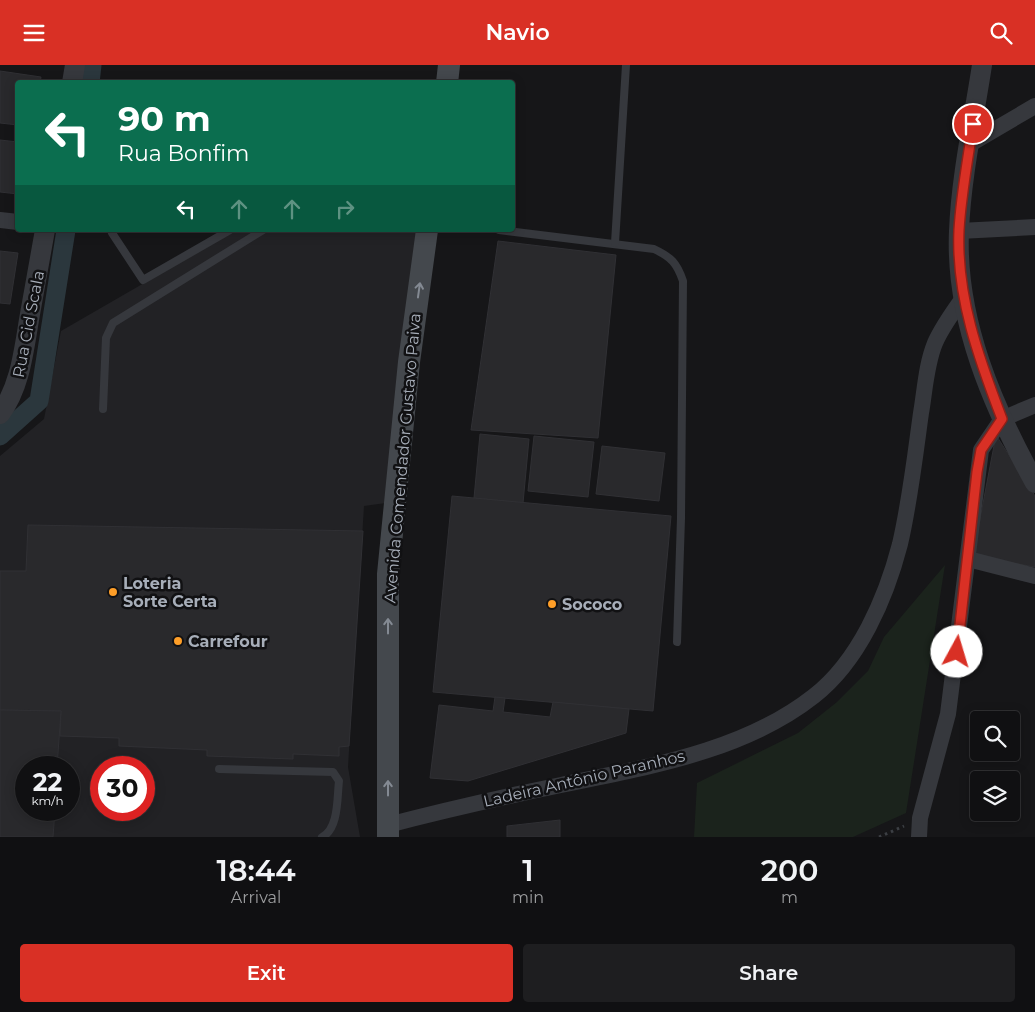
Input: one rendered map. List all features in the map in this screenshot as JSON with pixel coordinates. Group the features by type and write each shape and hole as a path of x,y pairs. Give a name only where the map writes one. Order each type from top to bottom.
{"main road":[{"path":"448,80 450,65"},
{"name":"Avenida Comendador Gustavo Paiva","path":"388,831 388,574 409,362 427,232"}],"street":[{"path":"72,80 75,65"},
{"path":"982,65 959,231 963,298 978,353 1002,419 1035,483"},
{"path":"970,144 1035,106"},
{"path":"0,220 15,222"},
{"path":"959,231 1035,227"},
{"name":"Rua Cid Scala","path":"0,414 7,405 22,360 45,232"},
{"name":"Ladeira Antônio Paranhos","path":"388,831 473,803 662,763 732,741 785,717 816,695 846,662 871,623 887,583 906,516 929,366 935,344 963,298"},
{"path":"919,837 920,818 948,714 981,450 1002,419 1035,405"},
{"path":"968,559 1035,576"}],"lane":[{"path":"615,243 626,65"},
{"path":"112,233 143,280 227,232"},
{"path":"103,409 106,338 113,323 260,232"},
{"path":"515,232 654,249 671,257 678,267 683,281 681,518 677,641"},
{"path":"219,769 333,772 339,781 333,824 330,832 322,837"}],"path":[{"path":"879,837 920,818"}],"shaded area":[{"path":"233,232 420,232 393,502 364,506 348,767 360,837 0,837 0,456 44,419 61,331"},
{"path":"945,565 906,813 853,837 694,837 697,783 798,733 837,702 868,671 884,637"}],"building":[{"path":"0,71 41,77 40,80 15,80 15,125 0,123"},
{"path":"0,140 15,142 15,194 0,192"},
{"path":"498,241 616,255 598,438 471,430"},
{"path":"0,251 18,253 10,304 0,303"},
{"path":"480,434 529,439 523,503 474,498"},
{"path":"996,435 1035,496 1035,567 973,556"},
{"path":"534,436 594,442 588,497 528,491"},
{"path":"602,446 665,453 659,501 596,494"},
{"name":"Sococo","path":"452,496 671,516 653,711 433,692"},
{"name":"Carrefour","path":"28,525 363,531 349,746 339,747 339,756 293,754 293,759 207,756 207,750 119,746 119,738 60,736 61,711 0,710 0,571 26,571"},
{"path":"495,697 505,698 503,712 550,717 553,702 629,709 626,733 468,781 430,778 439,705 493,711"},
{"path":"0,710 61,711 58,756 15,756 15,821 54,821 53,837 0,837"},
{"path":"560,820 560,837 507,837 507,826"}],"waterway":[{"path":"90,80 92,65"},
{"path":"0,436 39,401 66,232"}],"place":[{"name":"Loteria Sorte Certa","path":"113,592"},
{"name":"Sococo","path":"552,604"},
{"name":"Carrefour","path":"178,641"}],"route":[{"path":"957,652 981,450 990,433 1002,419 986,379 975,344 963,298 960,269 959,231 973,124"}]}
